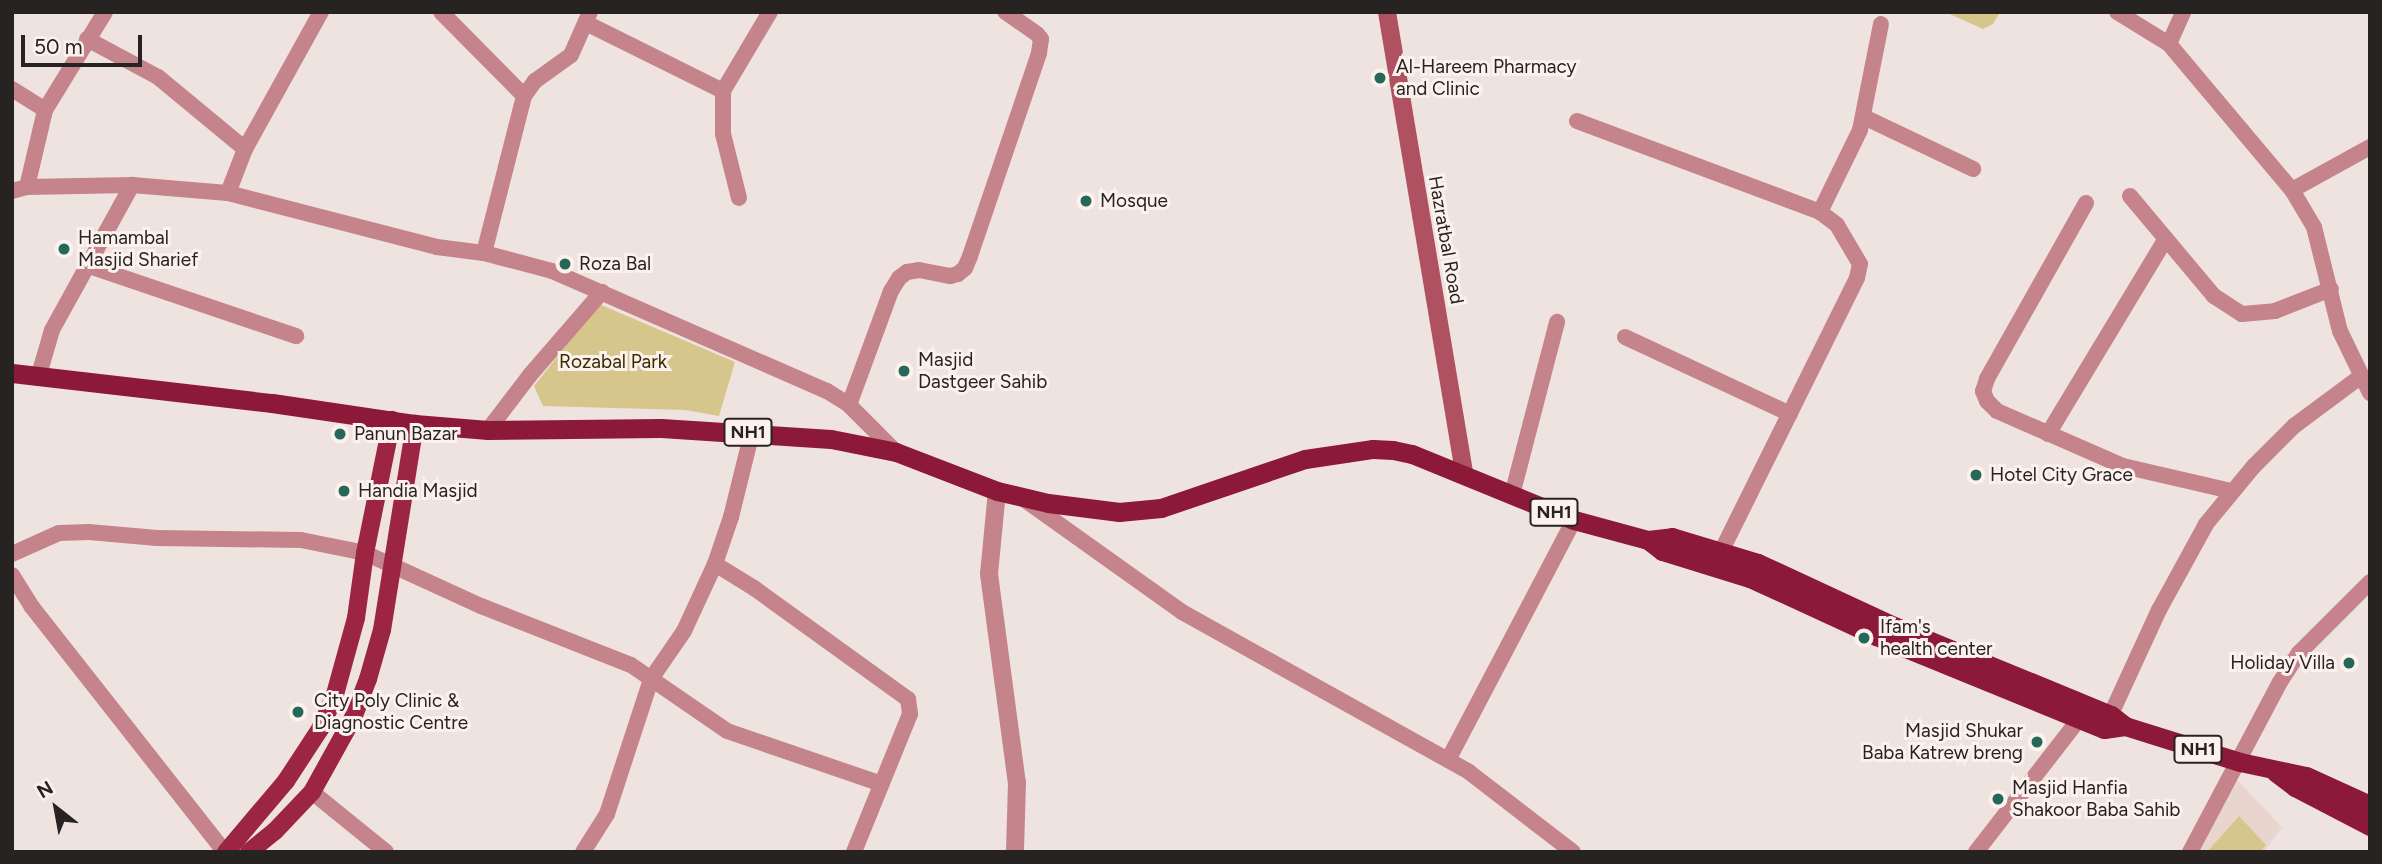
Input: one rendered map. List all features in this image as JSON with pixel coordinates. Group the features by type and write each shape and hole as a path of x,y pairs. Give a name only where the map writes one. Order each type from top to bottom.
{"highway":[{"name":"NH1","path":"12,373 235,398 415,424 488,430 661,428 752,432 861,443 896,452 997,491 1090,509 1140,512 1187,500 1305,459 1373,449 1412,454 1574,520 1648,540 1672,537 1758,563 2113,723 2240,762 2306,776 2370,805"},
{"name":"NH1","path":"1648,540 1662,551 1750,578 1876,636 2080,718 2113,723"},
{"name":"NH1","path":"2271,769 2294,787 2370,826"}],"main road":[{"name":"Hazratbal Road","path":"1387,12 1464,474"},
{"path":"226,852 286,781 325,718 344,668 356,618 365,553 392,420"},
{"path":"249,852 275,831 313,792 353,718 382,630 415,424"}],"street":[{"path":"105,12 46,110 20,189 132,185 228,193 437,247 484,253 552,271 804,379 849,405 896,452"},
{"path":"228,193 245,149 321,12"},
{"path":"441,12 524,96"},
{"path":"739,198 723,134 723,91 770,12"},
{"path":"849,405 891,291 899,278 907,272 919,270 950,276 958,274 965,268 970,256 1039,53 1041,39 1004,12"},
{"path":"2169,44 2183,12"},
{"path":"2124,14 2169,44 2292,190 2314,227 2340,331 2370,393"},
{"path":"484,253 524,96 535,81 571,55 589,18 723,91"},
{"path":"1820,212 1854,146 1864,117 1881,24"},
{"path":"87,39 158,77 245,149"},
{"path":"12,89 46,110"},
{"path":"1864,117 1973,169"},
{"path":"1577,121 1820,212 1837,225 1860,264 1857,278 1723,551"},
{"path":"2292,190 2370,147"},
{"path":"38,378 52,330 132,185"},
{"path":"2130,196 2214,296 2242,314 2275,311 2331,289"},
{"path":"2086,202 1987,379 1983,391 1987,401 1997,411 2123,466 2231,491"},
{"path":"2048,434 2165,240"},
{"path":"86,265 296,335"},
{"path":"488,430 530,375 601,292"},
{"path":"1511,495 1557,322"},
{"path":"1625,337 1790,414"},
{"path":"2113,723 2188,553 2231,491 2294,426 2360,377"},
{"path":"583,852 607,814 651,678 684,631 715,564 725,539 752,432"},
{"path":"997,491 989,574 1017,783 1015,852"},
{"path":"1020,496 1182,612 1448,760 1573,852"},
{"path":"1448,760 1574,520"},
{"path":"12,554 59,533 89,532 156,538 301,540 365,553 481,606 611,656 651,678 727,730 879,783"},
{"path":"715,564 754,588 908,699 909,714 879,783 854,852"},
{"path":"12,575 32,607 226,852"},
{"path":"2190,852 2280,682 2299,653 2370,582"},
{"path":"1976,852 2080,718"},
{"path":"313,792 386,852"},
{"path":"1545,852 1556,839"}],"shaded area":[{"path":"2237,780 2282,827 2264,852 2196,852"}],"green space":[{"path":"1945,12 1999,14 1993,24 1983,29"},
{"name":"Rozabal Park","path":"599,304 735,362 719,416 685,410 543,406 534,386"},
{"path":"2239,816 2266,845 2260,852 2207,852"}],"place":[{"name":"Al-Hareem Pharmacy and Clinic","path":"1380,78"},
{"name":"Mosque","path":"1086,201"},
{"name":"Hamambal Masjid Sharief","path":"64,249"},
{"name":"Roza Bal","path":"565,264"},
{"name":"Masjid Dastgeer Sahib","path":"904,371"},
{"name":"Panun Bazar","path":"340,434"},
{"name":"Hotel City Grace","path":"1976,475"},
{"name":"Handia Masjid","path":"344,491"},
{"name":"Ifam's health center","path":"1864,638"},
{"name":"Holiday Villa","path":"2349,663"},
{"name":"City Poly Clinic & Diagnostic Centre","path":"298,712"},
{"name":"Masjid Shukar Baba Katrew breng","path":"2037,742"},
{"name":"Masjid Hanfia Shakoor Baba Sahib","path":"1998,799"}]}
